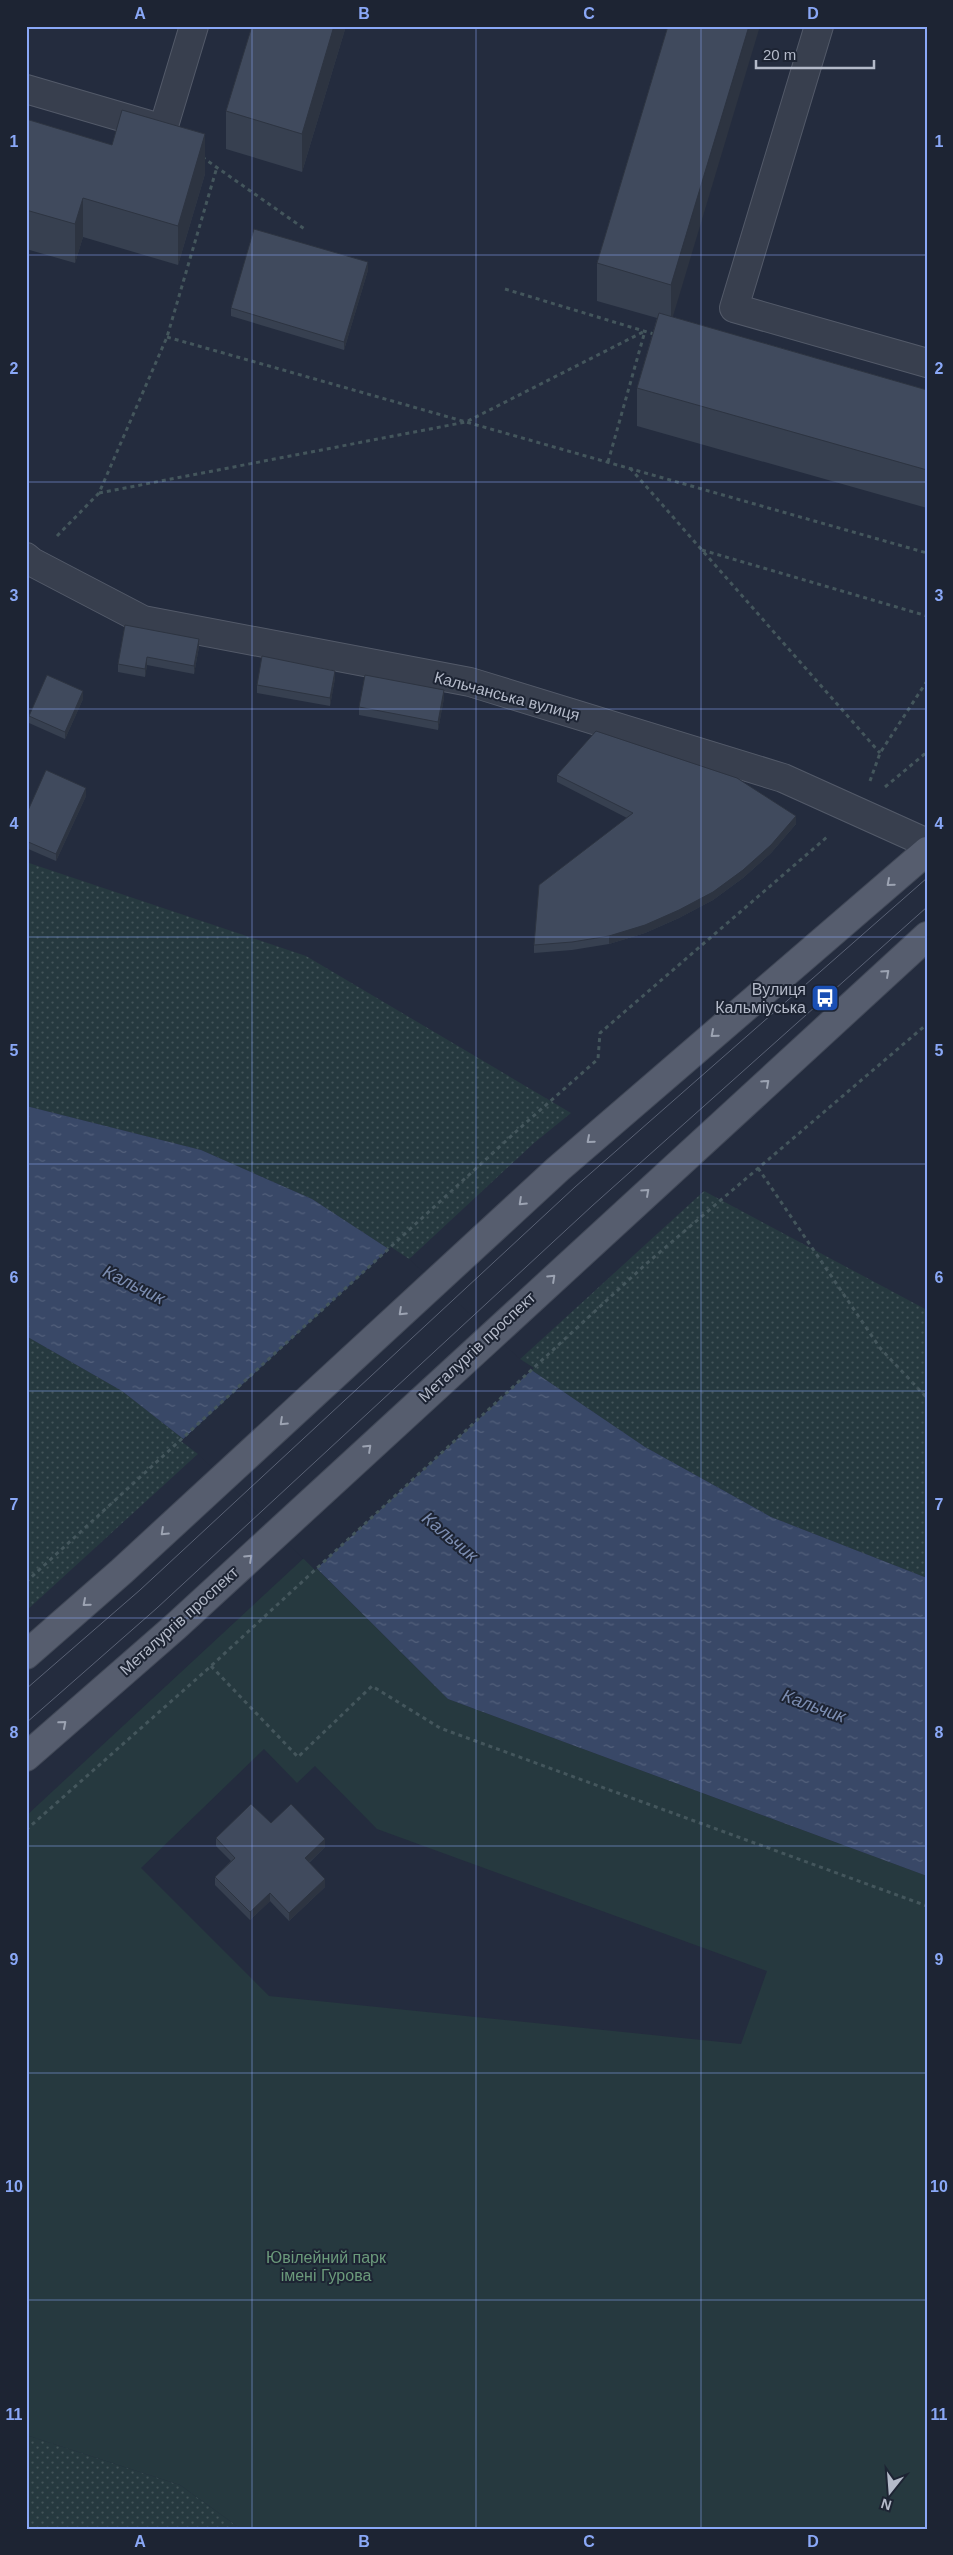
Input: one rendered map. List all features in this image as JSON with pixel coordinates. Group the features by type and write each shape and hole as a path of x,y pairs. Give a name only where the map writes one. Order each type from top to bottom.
{"main road":[{"path":"26,1655 122,1570 558,1169 927,851"},
{"name":"Металургів проспект","path":"26,1756 174,1627 927,936"}],"street":[{"path":"26,89 163,130 194,26"},
{"path":"818,26 734,308 927,363"},
{"name":"Кальчанська вулиця","path":"29,559 143,620 470,682 784,778 927,843"}],"path":[{"path":"163,130 306,230"},
{"path":"29,559 99,493 167,337 217,167"},
{"path":"505,289 660,336"},
{"path":"99,493 466,422 645,331"},
{"path":"608,462 645,331"},
{"path":"167,337 927,553"},
{"path":"629,468 880,754 927,681"},
{"path":"702,550 927,616"},
{"path":"26,1582 85,1530 520,1128 598,1060 600,1033 927,752"},
{"path":"26,1830 211,1666 646,1264 927,1024"},
{"path":"758,1168 880,1348 927,1398"},
{"path":"211,1666 298,1757 372,1686 440,1728 927,1906"}],"green space":[{"path":"26,862 306,956 571,1113 534,1143 407,1261 312,1199 201,1150 26,1106"},
{"path":"704,1191 927,1310 927,1578 771,1517 645,1447 518,1361"},
{"path":"26,1336 122,1391 200,1452 26,1611"},
{"name":"Ювілейний парк імені Гурова","path":"305,1557 448,1699 927,1876 927,2529 241,2529 180,2485 26,2435 26,1816","holes":["264,1749 297,1783 315,1766 377,1829 767,1971 741,2044 269,1996 141,1868"]},
{"path":"26,2435 180,2485 241,2529 26,2529"}],"water":[{"name":"Кальчик","path":"26,1106 201,1150 312,1199 407,1261 518,1361 645,1447 771,1517 927,1578 927,1876 448,1699 200,1452 122,1391 26,1336"}],"pier":[{"path":"391,1247 409,1259 520,1359 534,1368 315,1570 198,1454 181,1441"}],"building":[{"path":"252,26 334,26 302,134 226,111"},
{"path":"668,26 749,26 671,285 597,263"},
{"path":"122,110 205,134 178,226 83,198 75,224 26,210 26,119 112,145"},
{"path":"254,229 368,262 344,342 231,308"},
{"path":"659,313 927,390 927,470 637,388"},
{"path":"125,625 199,639 194,666 147,657 145,669 118,664"},
{"path":"262,656 335,671 330,698 257,685"},
{"path":"47,675 83,691 65,732 29,716"},
{"path":"365,675 444,690 438,722 359,707"},
{"path":"596,731 737,778 796,816 771,845 743,870 713,892 679,910 645,925 609,936 572,942 534,945 539,885 633,813 557,775"},
{"path":"46,770 86,788 56,854 26,841 26,815"},
{"path":"251,1804 271,1823 291,1804 325,1839 305,1858 325,1879 289,1913 270,1893 250,1912 215,1877 235,1858 216,1838"}],"tram line":[{"path":"26,1689 140,1590 575,1187 927,878"},
{"path":"26,1723 157,1608 592,1206 927,907"}],"place":[{"name":"Вулиця Кальміуська","path":"825,998"}]}
